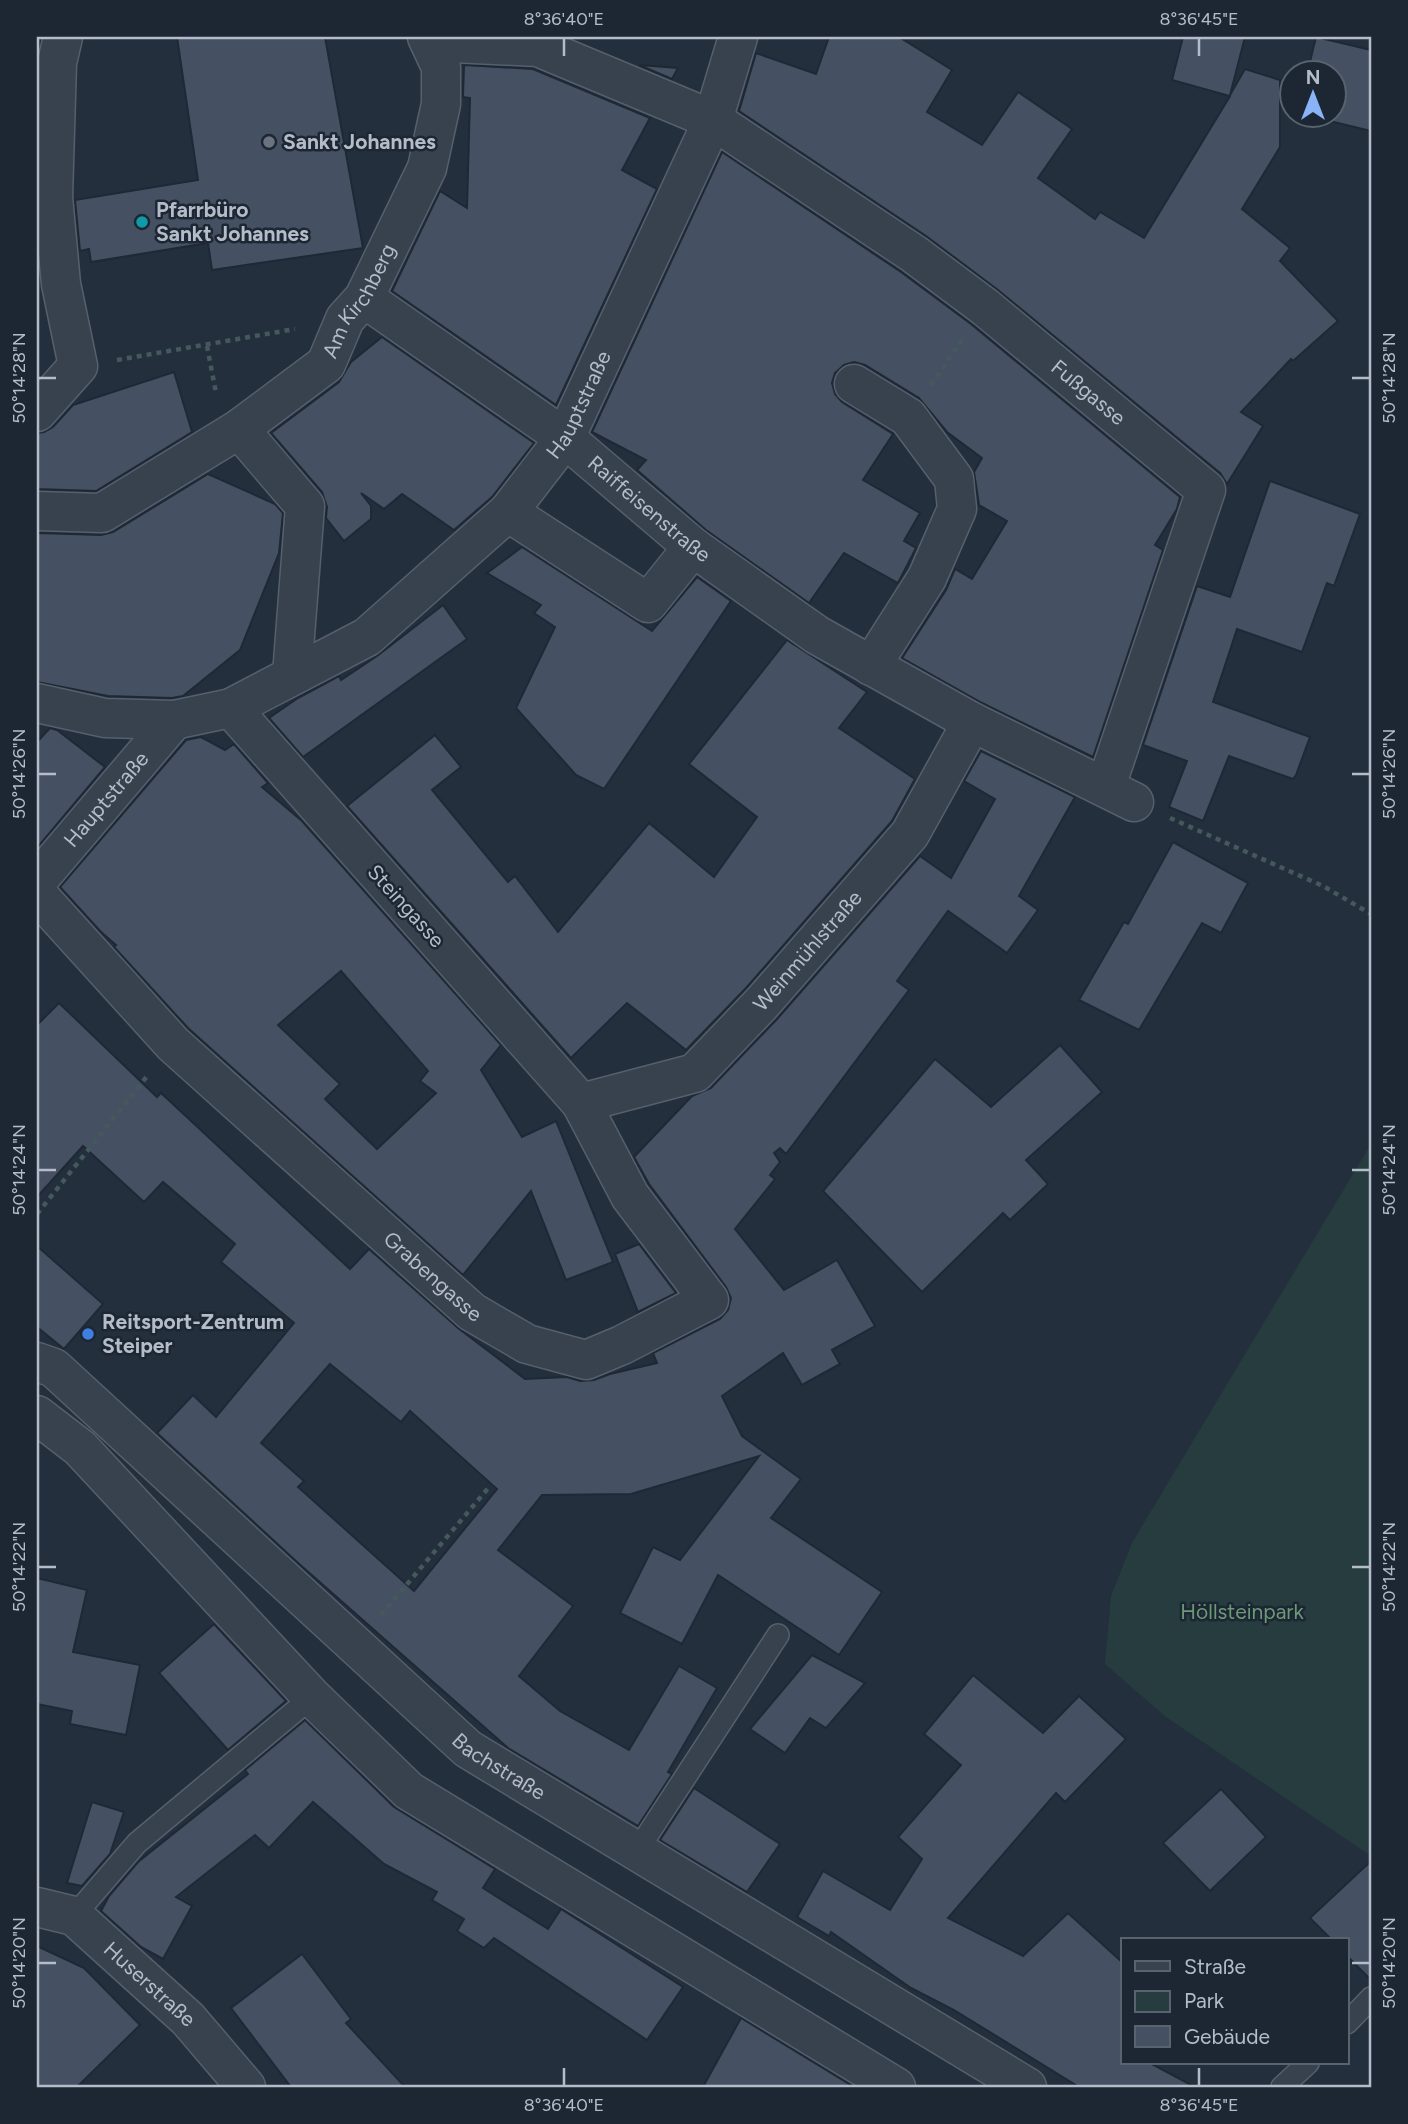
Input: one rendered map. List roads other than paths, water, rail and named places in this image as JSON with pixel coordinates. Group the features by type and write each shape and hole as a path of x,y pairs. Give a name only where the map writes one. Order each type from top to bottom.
{"street":[{"path":"37,412 78,366 61,284 53,197 57,63 63,37"},
{"name":"Hauptstraße","path":"37,703 105,718 174,719 231,708 367,637 508,512 565,438 713,120 738,37"},
{"name":"Am Kirchberg","path":"37,511 103,513 239,429 326,364 427,168 441,104 442,67 429,39 538,47 713,120"},
{"name":"Fußgasse","path":"713,120 914,254 985,307 1206,490 1120,794"},
{"name":"Raiffeisenstraße","path":"355,308 565,438 693,547 817,635 972,722 1120,794"},
{"path":"854,384 908,417 954,479 957,509 927,578 871,666"},
{"path":"239,429 305,506 292,675"},
{"path":"508,512 648,603 693,547"},
{"name":"Steingasse","path":"231,708 580,1103"},
{"name":"Hauptstraße","path":"37,881 174,719"},
{"name":"Weinmühlstraße","path":"580,1103 695,1073 762,1003 910,834 972,722"},
{"name":"Grabengasse","path":"37,894 173,1044 472,1311 527,1344 586,1360 622,1345 709,1300 630,1196 580,1103"},
{"name":"Bachstraße","path":"37,1362 54,1368 468,1749 1027,2087"},
{"path":"37,1415 80,1448 312,1697 409,1791 896,2087"},
{"name":"Huserstraße","path":"37,1907 74,1916 188,2019 246,2087"}],"lane":[{"path":"637,1852 778,1635"},
{"path":"74,1916 137,1843 312,1697"},
{"path":"1348,2022 1371,1998"},
{"path":"1282,2087 1307,2064"}],"place":[{"name":"Sankt Johannes","path":"269,142"},
{"name":"Pfarrbüro Sankt Johannes","path":"142,222"},
{"name":"Reitsport-Zentrum Steiper","path":"88,1334"}],"park label":[{"name":"Höllsteinpark","path":"1242,1612"}]}
